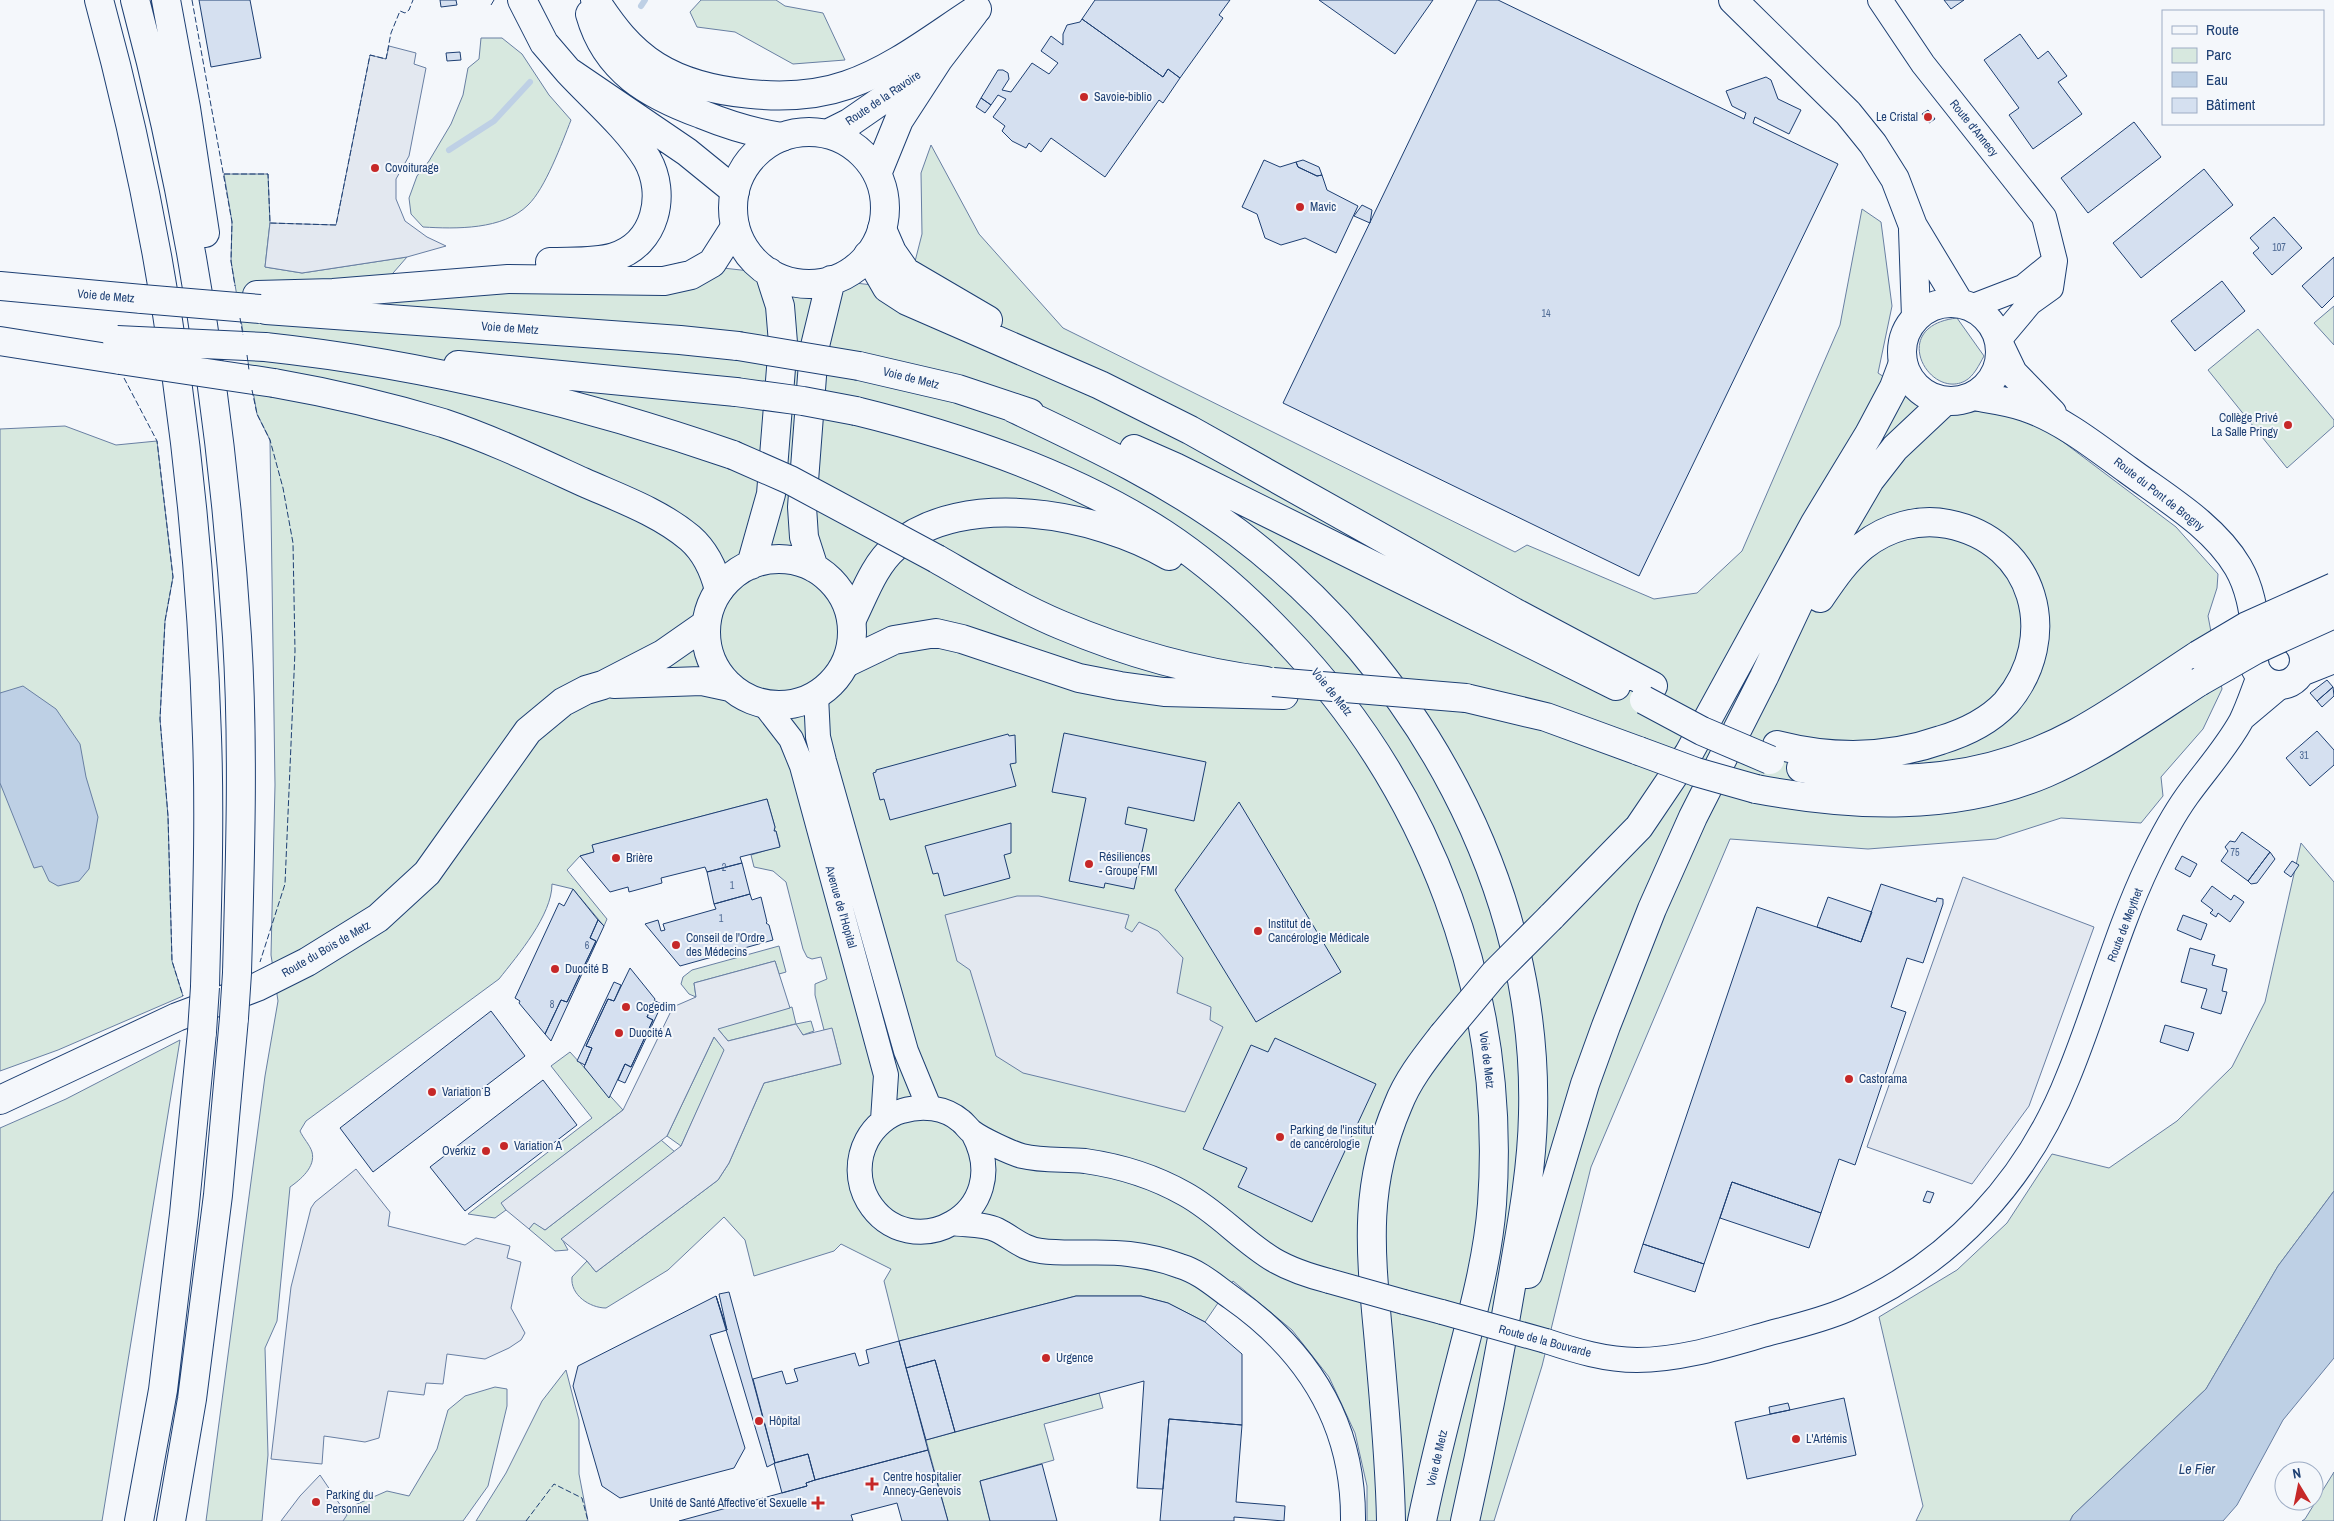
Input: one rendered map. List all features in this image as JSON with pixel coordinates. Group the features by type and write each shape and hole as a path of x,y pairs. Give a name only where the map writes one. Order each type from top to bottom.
{"main road":[{"path":"99,0 138,156 158,259 181,407 193,512 207,738 208,859 202,1032 184,1214 162,1390 139,1521"},
{"path":"135,0 156,79 200,296 225,481 237,639 240,725 242,816 234,1018 218,1195 192,1399 171,1521"},
{"path":"166,0 199,189 209,264 224,416 225,481"},
{"path":"379,289 503,265 607,258 624,252 640,240 649,228 657,207 658,191 653,172 641,151 544,43 522,0"},
{"path":"1734,0 1862,128 1895,179 1913,226 1965,305 1989,321 2000,344 2000,359 1993,378 1988,385 1964,400 1945,401 1928,395 1914,384 1903,363"},
{"path":"591,4 617,33 656,66 675,76 724,89 775,97 813,94 858,81 889,65 980,5"},
{"path":"591,4 593,26 608,52 630,78 651,93 750,132 782,136 809,132 827,134 853,146 867,158 877,174 884,197 882,229 868,255 851,270 831,280 804,283 786,280 769,272 747,253 735,227 732,209 734,191 741,174 751,158 765,145 782,136"},
{"name":"Route de la Ravoire","path":"877,174 894,129 938,60 980,5"},
{"name":"Route de la Ravoire","path":"827,134 873,107 938,60"},
{"path":"568,71 687,152 734,191"},
{"path":"1913,226 1916,317"},
{"path":"259,302 508,278 642,281 675,279 691,275 712,263 735,227"},
{"path":"882,229 892,252 906,272 1100,386"},
{"path":"868,255 887,288 907,301 1100,386 1190,430 1514,612 1649,693 1702,731 1850,777 1883,780 1924,779 1976,771 2028,756 2077,733 2198,655 2247,626 2334,587"},
{"path":"751,564 771,494 783,343 780,306 769,272"},
{"path":"814,568 804,537 802,507 814,350 831,280"},
{"name":"Voie de Metz","path":"0,286 142,299 259,302 738,346 859,366 958,389 1013,408"},
{"path":"1391,1521 1389,1459 1370,1218 1376,1174 1385,1139 1398,1103 1418,1068 1494,974 1639,827 1689,753 1816,523 1869,434 1894,387 1903,363 1904,338 1916,317 1932,307 1950,303 1965,305"},
{"path":"0,337 118,350 369,402 444,424 494,442 646,510 676,527 706,556 715,573 720,590"},
{"path":"0,341 118,350 265,347 736,392 803,401 856,411 977,446 1062,480 1113,504 1162,532 1195,556 1237,591 1290,643"},
{"name":"Route du Pont de Brogny","path":"2000,344 2013,373 2068,428 2174,503 2221,543 2238,567 2251,599 2279,641"},
{"path":"340,355 442,376 630,420 733,455 790,480 1060,625 1130,651 1199,670 1278,688"},
{"name":"Route du Pont de Brogny","path":"1973,396 2026,407 2068,428"},
{"path":"1495,1384 1582,1093 1606,1026 1652,910 1693,817 1764,677 1802,596 1870,480 1895,448 1945,401"},
{"path":"1013,408 1126,446 1175,467 1384,573 1649,693"},
{"path":"1013,408 1131,465 1188,499 1237,533 1282,568 1327,612 1370,660 1409,710 1446,772 1484,849 1524,981 1532,1044 1534,1114 1529,1181 1495,1384 1465,1521"},
{"path":"852,619 880,564 905,539 944,522 964,517 1023,513 1100,526 1145,543 1216,585 1290,643"},
{"path":"1764,677 1842,566 1864,545 1885,533 1912,523 1936,522 1964,527 1988,538 2010,556 2024,577 2034,605 2035,646 2024,675 2006,702 1990,716 1970,728 1922,747 1878,754 1843,756 1773,752"},
{"path":"764,560 790,560 814,568 828,577 839,589 847,603 852,619 853,634 846,663 829,687 816,696 791,705 764,704 746,698 730,687 719,674 711,659 706,642 706,624 711,606 720,590 739,571 751,564 764,560"},
{"path":"846,663 894,640 936,633 962,639 1080,678 1120,686 1173,692 1278,688 1426,694 1466,698 1546,717 1696,772 1756,789 1799,797 1876,803 1924,802 1989,791 2045,773 2083,755 2199,682 2254,650 2334,614"},
{"name":"Route du Bois de Metz","path":"0,1100 177,1017 257,986 307,962 378,918 427,873 528,731 563,702 586,690 603,685 663,654 706,624"},
{"path":"2281,678 2254,661 2279,641 2334,640"},
{"path":"2279,641 2304,659 2281,678"},
{"name":"Voie de Metz","path":"1290,643 1342,702 1375,750 1415,822 1453,909 1467,954 1485,1032 1490,1075 1494,1164 1488,1240 1479,1290 1422,1521"},
{"path":"2281,678 2334,659"},
{"name":"Route du Bois de Metz","path":"603,685 702,681 730,687"}],"street":[{"name":"Route d'Annecy","path":"1880,0 1923,64 2044,218 2056,261 2051,288 2030,303 2000,344"},
{"path":"1965,305 2022,287 2056,261"},
{"name":"Route de Meythet","path":"2035,1146 2068,1078 2148,865 2172,818 2228,743 2242,718 2281,678"},
{"name":"Avenue de l'Hopital","path":"816,696 818,736 824,761 906,1051 929,1107"},
{"name":"Avenue de l'Hopital","path":"764,704 791,739 802,766 886,1074 883,1120"},
{"path":"996,1229 983,1184 984,1164 981,1148 973,1133 961,1120 946,1112 929,1107 913,1108 897,1112 883,1120 867,1140 860,1161 861,1184 869,1202 884,1219 910,1230 934,1230 952,1224 970,1208 983,1184 1021,1156"},
{"name":"Route de la Bouvarde","path":"973,1133 1021,1156 1087,1162 1118,1168 1151,1178 1186,1194 1274,1260 1303,1274 1546,1341 1583,1353 1622,1359 1665,1358 1742,1341 1814,1322 1848,1309 1892,1286 1950,1246 1999,1198 2035,1146"},
{"path":"952,1224 996,1229 1020,1245 1041,1251 1128,1254 1181,1266 1196,1273 1244,1306 1283,1340 1303,1363 1328,1403 1337,1422 1350,1473 1353,1521"}],"green space":[{"path":"701,0 776,0 785,6 823,13 845,60 793,64 735,32 697,27 690,12"},
{"path":"481,38 502,38 522,54 549,95 571,120 553,165 541,188 528,205 518,213 506,219 478,226 464,228 423,227 411,214 409,198 417,176 429,161 451,124 463,95 468,68 479,59"},
{"path":"931,145 979,234 1063,328 1515,552 1527,545 1654,599 1697,593 1742,551 1840,325 1862,209 1881,222 1892,306 1878,373 1943,416 1979,411 2009,410 2054,435 2176,527 2218,574 2217,588 2208,616 2222,689 2203,729 2161,777 2163,796 2141,823 2061,818 1996,839 1868,849 1730,839 1591,1167 1542,1366 1494,1521 1367,1521 1367,1486 1355,1433 1329,1377 1292,1330 1233,1281 1205,1322 1168,1303 1141,1296 1076,1296 899,1341 884,1281 891,1269 841,1244 834,1251 754,1276 745,1240 724,1217 668,1270 606,1308 594,1306 582,1299 574,1289 572,1277 587,1261 596,1272 718,1180 729,1163 764,1083 841,1064 832,1029 824,1030 815,995 815,984 827,979 821,957 812,959 807,957 803,949 786,882 773,871 754,867 751,855 780,846 776,831 774,831 775,827 767,799 593,845 594,852 580,856 567,870 607,919 604,926 573,889 552,884 551,896 533,934 499,979 306,1121 300,1131 311,1149 313,1158 306,1172 290,1187 277,1321 265,1348 268,1455 262,1521 206,1521 265,1076 278,1001 271,955 275,785 270,440 257,414 254,397 231,261 232,222 224,174 268,174 270,222 265,267 302,273 407,257 380,288 661,268 679,263 908,289 922,234 921,173"},
{"path":"2334,306 2334,345 2314,323"},
{"path":"1957,318 1984,356 1968,379 1951,384 1939,380 1928,372 1921,360 1919,346 1924,334 1936,324"},
{"path":"2258,329 2334,420 2334,426 2287,468 2208,370"},
{"path":"65,426 116,445 157,441 173,577 165,621 160,719 168,816 172,961 183,996 58,1050 0,1071 0,429"},
{"path":"2301,843 2334,882 2334,1191 2278,1266 2206,1389 2073,1515 2070,1521 1916,1521 1923,1506 1879,1317 1957,1270 2007,1223 2052,1154 2109,1168 2177,1121 2232,1067 2265,1002"},
{"path":"779,946 786,972 779,974 775,961 694,983 696,997 689,994 681,984 683,977 692,970"},
{"path":"792,1007 796,1024 811,1021 814,1031 803,1035 795,1024 728,1041 717,1028"},
{"path":"714,1037 725,1050 681,1146 667,1136"},
{"path":"180,1040 102,1521 0,1521 0,1128 66,1099"},
{"path":"570,1052 623,1110 502,1203 506,1210 495,1218 468,1214 592,1118 551,1066"},
{"path":"661,1140 675,1152 562,1239 568,1250 555,1251 529,1229 534,1222 545,1230"},
{"path":"566,1370 579,1420 579,1474 588,1521 476,1521 506,1473 542,1401"},
{"path":"495,1387 507,1389 507,1406 488,1486 463,1521 336,1521 348,1508 387,1491 409,1496 437,1449 448,1410 465,1396"},
{"path":"1099,1393 1103,1408 1044,1424 1054,1460 980,1481 990,1521 948,1521 926,1440"},
{"path":"2334,1472 2334,1521 2302,1521 2310,1511 2324,1511 2324,1488"}],"shaded area":[{"name":"Covoiturage","path":"389,46 416,53 414,64 426,68 409,156 396,179 396,199 405,221 427,237 446,246 407,257 302,273 265,267 270,223 336,225 370,55 386,59"},
{"path":"1963,877 2094,927 2029,1106 1972,1184 1867,1147"},
{"path":"1017,896 1039,896 1129,915 1125,928 1132,932 1139,922 1158,931 1183,958 1177,993 1211,1007 1210,1020 1223,1027 1185,1112 1023,1073 996,1056 970,970 957,961 945,915"},
{"path":"775,961 790,1008 718,1029 728,1041 796,1024 803,1035 832,1028 841,1064 764,1083 729,1163 718,1180 596,1272 587,1261 561,1239 681,1146 724,1050 714,1037 667,1136 545,1230 534,1223 529,1229 506,1210 501,1203 623,1110 673,1007 696,997 694,983"},
{"path":"356,1169 390,1212 388,1226 465,1245 476,1238 510,1246 507,1258 521,1262 511,1308 525,1333 521,1340 509,1348 485,1359 447,1354 443,1384 426,1383 424,1395 388,1391 379,1438 365,1442 324,1436 322,1464 271,1459 291,1287 311,1208 315,1202"},
{"name":"Parking du Personnel","path":"320,1475 347,1515 343,1521 281,1521 300,1496"}],"water":[{"path":"23,686 56,709 80,744 86,777 98,817 89,869 79,881 58,886 49,881 42,866 34,868 0,783 0,693"},
{"name":"Le Fier","path":"2334,1191 2334,1358 2283,1420 2237,1505 2223,1521 2070,1521 2073,1515 2206,1389 2278,1266"}],"building":[{"path":"199,0 250,0 261,58 211,67"},
{"path":"440,0 456,0 457,5 441,7"},
{"path":"1095,0 1230,0 1219,15 1223,18 1180,78 1168,69 1163,77 1082,19"},
{"path":"1319,0 1433,0 1395,54"},
{"path":"1477,0 1498,0 1744,119 1746,113 1732,106 1726,91 1766,77 1771,80 1778,99 1801,110 1789,134 1755,117 1753,123 1838,164 1639,576 1283,403"},
{"path":"1944,0 1964,0 1951,9"},
{"name":"Savoie-biblio","path":"1082,19 1163,77 1168,69 1180,78 1163,103 1159,100 1105,177 1051,138 1041,152 1029,143 1026,148 1012,141 1002,131 1005,126 993,117 1006,99 998,95 991,105 981,98 998,70 1008,73 1009,79 1002,90 1011,92 1032,63 1049,74 1058,63 1041,51 1051,36 1063,45 1063,34 1067,25 1080,22"},
{"path":"2020,34 2038,59 2048,51 2067,76 2058,82 2082,114 2033,149 2009,115 2019,108 1984,60"},
{"path":"460,52 461,60 447,61 446,53"},
{"path":"981,98 991,105 985,113 976,107"},
{"name":"Le Cristal","path":"1928,110 1935,119 1929,123 1922,114"},
{"path":"2134,122 2161,157 2088,213 2061,178"},
{"name":"Mavic","path":"1264,160 1280,167 1296,162 1298,167 1317,176 1322,175 1327,190 1358,206 1336,253 1305,238 1281,245 1265,238 1257,214 1242,207"},
{"path":"1303,160 1319,167 1322,175 1317,176 1298,167 1296,162"},
{"path":"2204,169 2233,205 2141,278 2113,243"},
{"path":"1362,205 1372,210 1370,223 1354,216"},
{"path":"2274,217 2302,248 2272,275 2253,253 2259,248 2250,238"},
{"path":"2334,257 2334,296 2322,308 2302,286"},
{"path":"2222,281 2245,311 2195,351 2171,321"},
{"path":"2327,680 2333,687 2317,701 2310,693"},
{"path":"2333,687 2334,696 2322,707 2317,701"},
{"path":"2317,731 2334,750 2334,765 2310,786 2286,758"},
{"path":"1064,733 1206,762 1194,821 1128,807 1125,824 1147,829 1134,889 1105,883 1104,888 1069,881 1086,798 1052,792"},
{"path":"1008,734 1009,736 1015,735 1016,763 1010,764 1016,786 890,820 884,799 880,800 873,773 876,770"},
{"path":"767,799 775,827 774,831 776,831 780,847 740,857 742,863 707,872 705,867 661,878 662,883 629,892 628,887 610,892 580,856 594,852 592,845"},
{"name":"Institut de Cancérologie Médicale","path":"1239,802 1341,972 1256,1022 1175,890"},
{"path":"1011,823 1011,853 1004,855 1010,878 944,896 938,873 933,874 925,846"},
{"path":"2242,832 2270,852 2248,881 2221,861 2228,851 2225,847 2230,841 2235,842"},
{"path":"2270,852 2275,859 2257,883 2251,884 2248,881"},
{"path":"2182,856 2197,864 2190,877 2175,869"},
{"path":"2292,861 2299,865 2291,877 2284,872"},
{"path":"742,863 750,894 714,904 707,872"},
{"path":"1881,884 1936,902 1937,898 1943,899 1943,904 1923,963 1907,958 1891,1007 1906,1012 1855,1165 1839,1159 1821,1213 1732,1182 1704,1264 1643,1244 1757,907 1861,942"},
{"path":"2212,886 2231,900 2234,895 2244,902 2230,922 2218,913 2216,917 2210,913 2213,910 2201,901"},
{"name":"Duocité B","path":"573,889 598,920 590,938 596,941 567,1002 561,1000 545,1034 519,1003 520,1001 515,998 559,903 564,906"},
{"path":"750,894 752,900 761,897 766,923 769,925 773,940 680,966 645,924 658,920 661,931 665,930 663,924 716,909 714,904"},
{"path":"1828,897 1872,912 1861,942 1817,927"},
{"path":"2183,915 2207,924 2201,940 2177,930"},
{"path":"598,920 604,926 551,1041 545,1034 561,1000 567,1002 596,941 590,938"},
{"path":"2190,948 2215,955 2212,965 2227,969 2222,991 2227,992 2221,1014 2201,1008 2207,989 2181,982"},
{"name":"Duocité A","path":"630,968 655,999 647,1017 653,1020 631,1067 625,1064 609,1098 584,1067 592,1048 586,1046 608,999 614,1001"},
{"path":"614,982 621,985 614,1001 608,999 586,1046 592,1048 585,1065 577,1061"},
{"path":"655,1001 662,1004 625,1083 618,1080 625,1064 631,1067 653,1020 647,1017"},
{"name":"Variation B","path":"491,1011 525,1056 373,1172 340,1128"},
{"path":"2165,1025 2194,1033 2188,1051 2160,1042"},
{"name":"Parking de l'institut de cancérologie","path":"1275,1038 1376,1084 1312,1222 1238,1187 1247,1168 1203,1149 1251,1045 1268,1052"},
{"name":"Variation A","path":"543,1080 577,1125 465,1211 430,1167"},
{"path":"1732,1182 1821,1213 1809,1248 1720,1218"},
{"path":"1927,1191 1934,1193 1930,1203 1923,1201"},
{"path":"1643,1244 1704,1264 1695,1292 1634,1272"},
{"name":"Hôpital","path":"729,1292 775,1463 767,1467 716,1296 727,1330 719,1294"},
{"path":"716,1296 727,1330 710,1335 745,1448 734,1468 620,1498 602,1486 573,1386 578,1366"},
{"path":"1076,1296 1141,1296 1168,1303 1205,1322 1242,1354 1242,1425 1169,1419 1163,1489 1137,1488 1144,1381 955,1432 935,1360 906,1368 899,1341"},
{"path":"899,1341 928,1450 815,1480 808,1454 775,1463 753,1379 782,1371 786,1384 791,1383 798,1381 794,1369 855,1353 859,1366 869,1363 866,1350"},
{"path":"935,1360 955,1432 926,1440 906,1368"},
{"name":"L'Artémis","path":"1844,1398 1856,1455 1747,1479 1735,1422"},
{"path":"1788,1403 1790,1410 1770,1414 1769,1407"},
{"path":"1169,1419 1242,1425 1236,1502 1285,1506 1284,1521 1234,1517 1234,1521 1160,1521"},
{"name":"Centre hospitalier Annecy-Genevois","path":"928,1450 948,1521 902,1521 897,1503 851,1515 853,1521 679,1521 807,1486 806,1483 815,1480"},
{"path":"808,1454 815,1480 806,1483 807,1486 782,1493 774,1463"},
{"name":"Centre hospitalier Annecy-Genevois","path":"1042,1464 1057,1521 990,1521 980,1481"}],"waterway":[{"path":"641,6 645,0"},
{"path":"449,150 494,121 530,82"}],"fence":[{"path":"192,0 232,222 231,261 235,286"},
{"path":"224,174 268,174 270,223 336,225 370,55 386,59 391,33 400,11 405,13 409,10 413,0"},
{"path":"491,5 494,0"},
{"path":"240,318 243,335"},
{"path":"247,355 249,370"},
{"path":"124,378 157,441 173,577 165,621 160,719 168,816 172,961 183,996"},
{"path":"252,390 257,414 270,440 283,488 293,543 295,651 285,884 260,962"},
{"path":"526,1521 554,1484 582,1498 588,1521"}],"place":[{"name":"Savoie-biblio","path":"1084,97"},
{"name":"Le Cristal","path":"1928,117"},
{"name":"Covoiturage","path":"375,168"},
{"name":"Mavic","path":"1300,207"},
{"name":"Collège Privé La Salle Pringy","path":"2288,425"},
{"name":"Brière","path":"616,858"},
{"name":"Résiliences - Groupe FMI","path":"1089,864"},
{"name":"Institut de Cancérologie Médicale","path":"1258,931"},
{"name":"Conseil de l'Ordre des Médecins","path":"676,945"},
{"name":"Duocité B","path":"555,969"},
{"name":"Cogedim","path":"626,1007"},
{"name":"Duocité A","path":"619,1033"},
{"name":"Castorama","path":"1849,1079"},
{"name":"Variation B","path":"432,1092"},
{"name":"Parking de l'institut de cancérologie","path":"1280,1137"},
{"name":"Variation A","path":"504,1146"},
{"name":"Overkiz","path":"486,1151"},
{"name":"Urgence","path":"1046,1358"},
{"name":"Hôpital","path":"759,1421"},
{"name":"L'Artémis","path":"1796,1439"},
{"name":"Centre hospitalier Annecy-Genevois","path":"872,1484"},
{"name":"Parking du Personnel","path":"316,1502"},
{"name":"Unité de Santé Affective et Sexuelle","path":"818,1503"}]}
